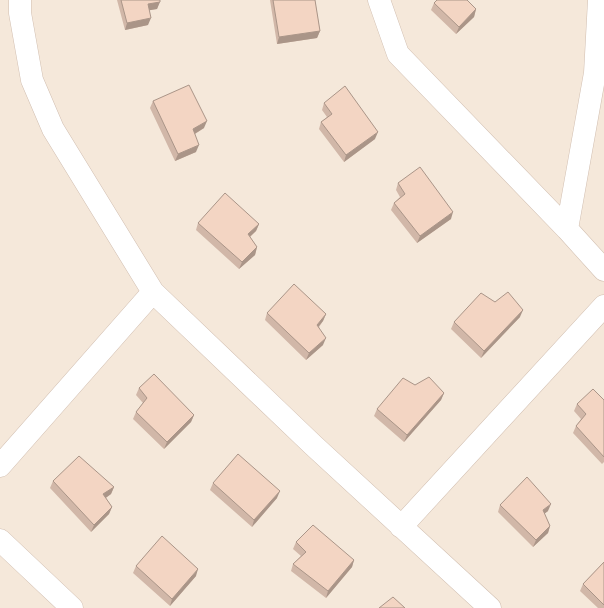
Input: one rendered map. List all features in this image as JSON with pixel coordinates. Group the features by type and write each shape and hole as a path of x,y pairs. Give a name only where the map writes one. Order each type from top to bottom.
{"street":[{"path":"20,0 20,13 32,80 53,129 153,292 401,527 490,608"},
{"path":"379,0 398,54 567,229 604,270"},
{"path":"567,229 595,73 599,0"},
{"path":"0,466 153,292"},
{"path":"401,527 604,306"},
{"path":"0,540 72,608"}],"shaded area":[{"path":"0,0 604,0 604,608 0,608"}],"building":[{"path":"121,0 160,0 160,2 148,4 151,18 127,23"},
{"path":"273,0 315,0 320,31 279,37"},
{"path":"437,0 467,0 476,9 459,27 434,3"},
{"path":"189,85 207,121 193,129 199,145 178,154 153,101"},
{"path":"345,86 378,132 346,155 321,122 332,114 324,103"},
{"path":"420,167 453,212 420,236 394,203 405,194 398,183"},
{"path":"225,193 259,224 248,234 257,247 242,262 198,223"},
{"path":"294,284 326,314 317,325 326,338 309,353 267,313"},
{"path":"508,292 523,310 484,351 454,322 481,293 495,302"},
{"path":"154,374 194,415 167,442 136,412 147,398 139,388"},
{"path":"429,377 444,393 407,435 377,409 403,378 415,385"},
{"path":"593,389 604,400 604,457 576,426 586,414 577,404"},
{"path":"238,454 280,491 254,520 213,483"},
{"path":"79,456 114,487 103,494 112,507 94,525 53,481"},
{"path":"527,477 551,504 543,510 550,526 536,540 500,505"},
{"path":"313,525 354,560 328,591 293,564 306,552 296,542"},
{"path":"162,536 198,569 172,599 136,566"},
{"path":"604,562 604,605 583,584"},
{"path":"393,597 405,608 379,608"}]}
